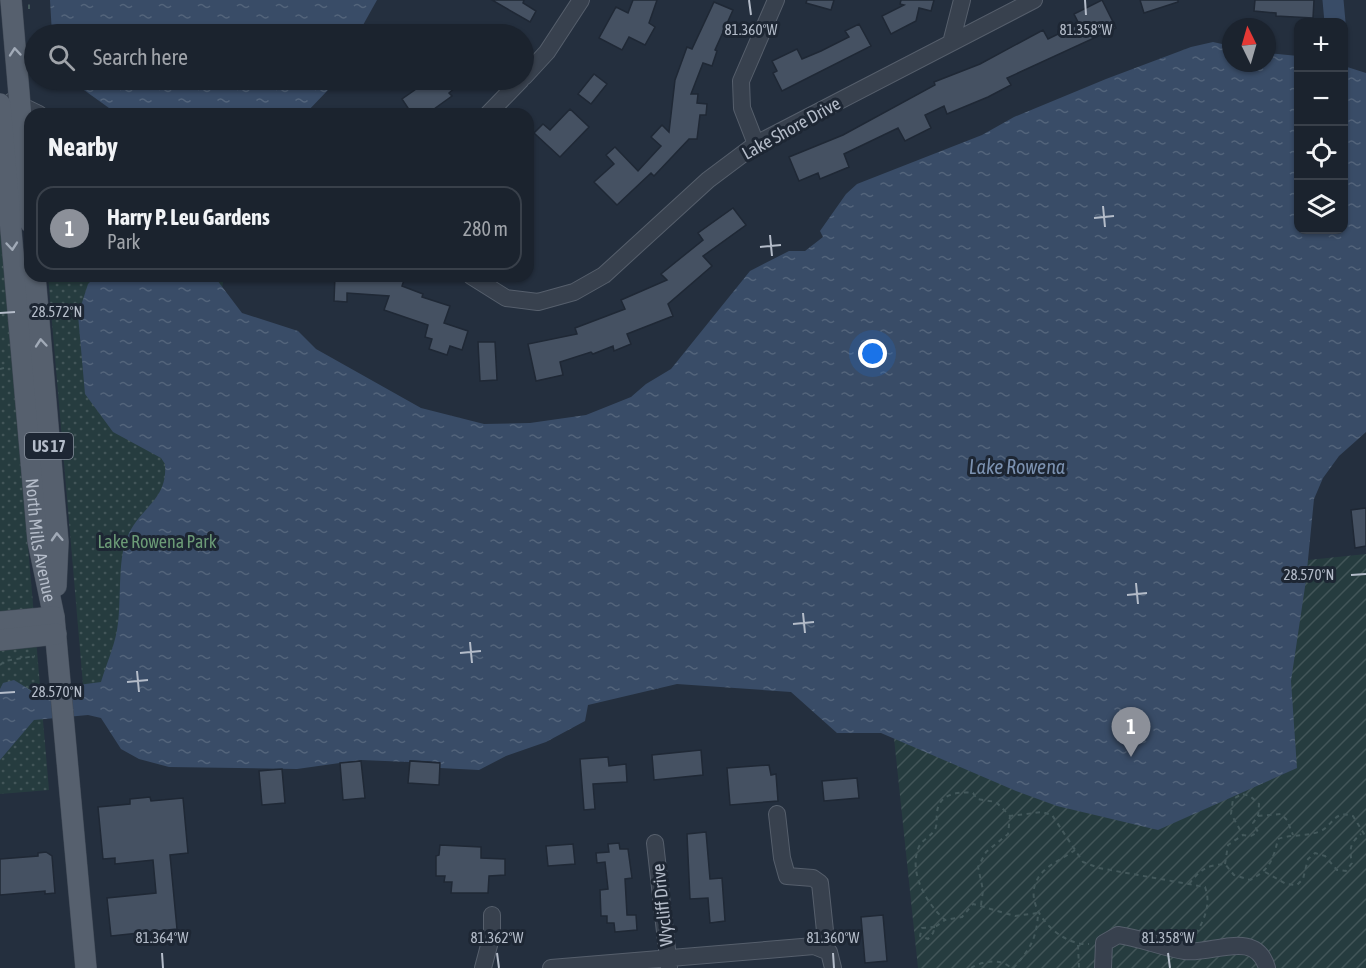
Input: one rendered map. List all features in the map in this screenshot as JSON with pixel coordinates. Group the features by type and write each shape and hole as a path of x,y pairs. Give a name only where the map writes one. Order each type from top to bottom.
{"main road":[{"name":"North Mills Avenue","path":"11,0 10,104 38,541 55,625 86,968"},
{"name":"North Mills Avenue","path":"10,104 24,187"},
{"name":"North Mills Avenue","path":"36,282 58,542 55,625"},
{"path":"0,622 55,625"},
{"path":"0,640 55,625"}],"street":[{"path":"534,66 547,52 581,0"},
{"path":"756,144 742,108 741,81 777,0"},
{"path":"951,43 962,0"},
{"name":"Lake Shore Drive","path":"481,282 506,298 538,302 574,292 604,275 708,180 756,144 1034,0"},
{"path":"494,108 511,90"},
{"path":"0,95 10,104"},
{"path":"777,814 787,876 813,878 820,883 825,931 818,948"},
{"name":"Wycliff Drive","path":"655,843 668,962"},
{"path":"483,968 492,934 492,915"},
{"path":"1103,968 1104,943 1118,935 1185,951 1238,945 1248,947 1259,953 1267,968"},
{"path":"551,968 668,962 818,948 829,951 833,968"}],"path":[{"path":"0,369 4,368"},
{"path":"0,665 5,661 36,656"},
{"path":"945,920 929,904 917,871 918,849 934,831 937,809 945,797 959,792 973,793 977,799 996,802 1010,816"},
{"path":"1243,835 1231,814 1233,800 1242,794 1250,796 1259,804 1258,816 1253,823 1258,832 1251,836 1243,835 1228,845 1225,864 1233,875 1250,880 1265,872 1273,861 1278,839 1322,830 1332,817 1345,813 1353,816 1360,824 1362,834 1366,837"},
{"path":"1010,816 1042,812 1052,815 1083,862 1099,868 1205,887 1209,899 1204,919 1185,951"},
{"path":"1258,816 1281,814 1287,820 1293,835"},
{"path":"981,905 983,890 978,867 986,852 1008,834 1010,816"},
{"path":"1265,872 1286,884 1297,885 1303,879 1308,859 1315,854 1325,856 1337,870 1346,871 1352,863 1350,852 1352,842 1362,834"},
{"path":"971,968 989,961 1007,964 1012,968 1031,949 1037,933 1038,913 1033,899 1033,887 1039,876 1076,850"},
{"path":"1188,884 1202,868 1225,864"},
{"path":"934,927 928,939 920,936 922,928 934,927 945,920 962,917 974,904 991,911 1015,916 1038,913"},
{"path":"1038,913 1058,933 1078,945 1104,943"},
{"path":"1078,945 1079,968"}],"green space":[{"path":"0,221 49,790 0,794"},
{"name":"Lake Rowena Park","path":"49,282 223,282 161,677 83,685"},
{"path":"1366,554 1366,968 918,968 880,604"}],"water":[{"path":"50,0 377,0 364,24 51,24"},
{"name":"Lake Rowena","path":"1213,42 1222,44 1222,72 1276,72 1276,54 1294,56 1294,234 1348,234 1348,67 1366,73 1366,432 1339,456 1323,478 1314,499 1306,580 1291,681 1297,768 1158,830 1057,806 1016,791 881,733 837,733 791,692 677,684 588,705 585,721 546,742 506,756 479,770 440,768 440,762 410,760 409,762 361,760 297,769 169,767 139,759 121,749 101,718 88,715 34,720 0,760 0,689 3,683 14,680 32,691 101,682 117,630 124,547 132,527 157,496 165,477 165,464 161,458 113,432 85,394 78,315 90,282 219,282 242,313 298,331 316,349 421,408 484,424 530,423 586,415 631,397 646,384 671,369 750,271 789,251 805,251 823,237 820,231 846,194 857,184 982,135 1014,117 1191,47"},
{"path":"84,90 328,90 311,108 109,108"}],"building":[{"path":"492,0 524,0 523,3 536,11 530,22"},
{"path":"633,0 657,0 649,23 655,27 645,45 629,37 622,50 599,38 616,7 628,13"},
{"path":"807,0 834,0 831,10 806,3"},
{"path":"901,0 934,0 931,11 919,8 916,21 891,34 882,16 904,5 900,4"},
{"path":"1102,0 1116,28 1007,78 1011,85 988,97 947,114 944,106 925,115 931,128 905,141 898,128 844,154 849,167 820,179 818,173 799,181 789,157 843,135 935,85 934,82 980,64 1043,30 1048,39 1079,24 1074,14"},
{"path":"1140,0 1178,0 1178,2 1144,13"},
{"path":"1255,0 1314,0 1313,18 1276,16 1276,13 1254,11"},
{"path":"714,2 733,10 715,50 717,51 712,66 703,63 691,94 698,94 697,103 707,104 706,115 700,115 697,139 689,139 654,176 651,173 617,205 594,182 614,164 606,155 615,147 638,171 661,146 651,137 662,125 669,132 675,80 687,47 692,49"},
{"path":"859,24 871,46 782,91 773,73 777,71 772,61 797,49 802,59 821,51 849,37 845,31"},
{"path":"594,74 607,84 591,104 578,94"},
{"path":"415,90 452,90 449,93 452,96 435,108 408,108 402,99"},
{"path":"570,109 589,127 560,157 534,133 543,124 550,130"},
{"path":"733,208 746,225 703,256 712,266 668,304 673,316 627,334 631,344 614,351 613,346 593,354 591,352 560,362 563,375 536,381 528,344 577,334 575,328 625,309 621,300 667,280 661,274 703,240 698,233"},
{"path":"335,282 403,282 402,286 423,294 422,297 450,306 444,323 468,331 462,350 450,346 447,355 429,349 432,339 425,337 428,325 384,310 389,296 347,293 347,302 334,301"},
{"path":"478,342 495,342 497,380 480,381"},
{"path":"1366,508 1366,546 1355,548 1351,510"},
{"path":"701,750 703,775 654,780 652,755"},
{"path":"608,757 609,766 626,764 627,782 593,784 595,809 584,810 580,759"},
{"path":"361,761 365,798 343,800 340,763"},
{"path":"410,761 440,763 439,785 408,783"},
{"path":"769,765 771,775 776,774 778,801 730,805 727,768"},
{"path":"282,769 285,803 262,805 259,771"},
{"path":"857,778 859,798 824,801 822,781"},
{"path":"150,797 151,801 183,798 188,853 170,855 177,929 111,936 107,898 156,893 153,860 115,864 115,858 103,859 98,807 130,804 130,799"},
{"path":"706,832 710,879 722,878 725,921 710,923 708,898 690,899 687,834"},
{"path":"619,843 620,849 628,849 632,878 625,879 627,915 636,915 637,930 615,932 614,923 607,923 607,916 601,916 600,890 608,889 605,862 597,863 596,853 609,852 608,844"},
{"path":"573,844 575,864 548,866 546,846"},
{"path":"440,845 481,847 481,858 505,859 505,875 489,876 488,893 451,893 452,882 444,882 445,876 436,876 436,856 439,855"},
{"path":"46,852 52,856 55,893 45,894 45,891 0,895 0,859 38,856 38,853"},
{"path":"883,915 887,961 865,963 861,917"}],"waterway":[{"path":"1333,0 1335,18"}],"place":[{"name":"Harry P. Leu Gardens","path":"1131,757"}]}
